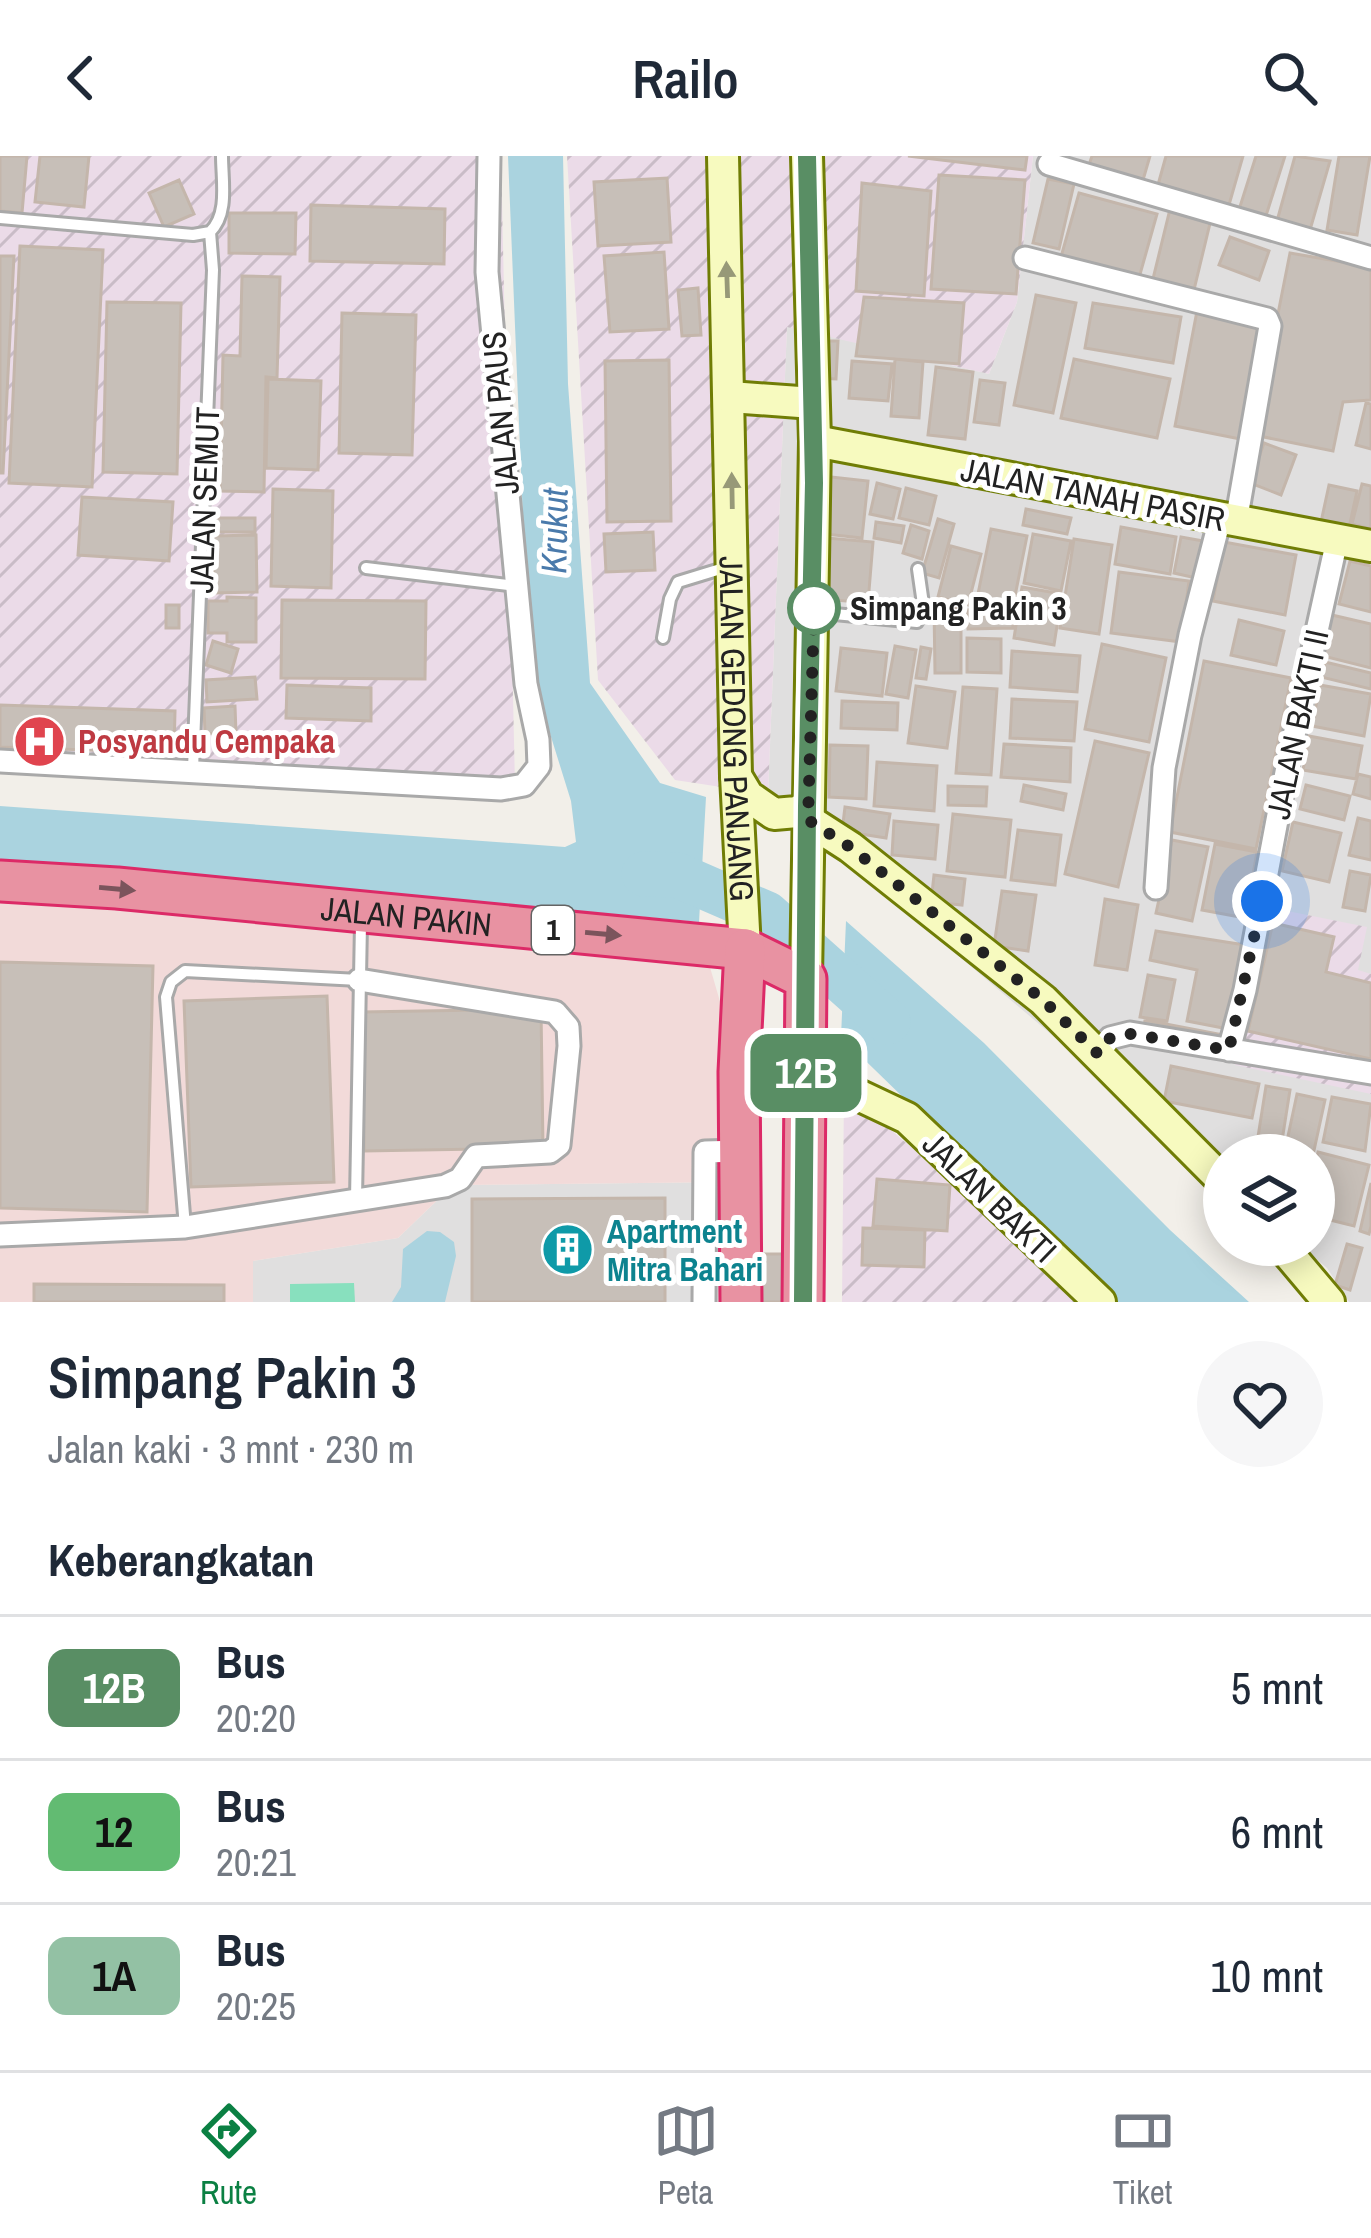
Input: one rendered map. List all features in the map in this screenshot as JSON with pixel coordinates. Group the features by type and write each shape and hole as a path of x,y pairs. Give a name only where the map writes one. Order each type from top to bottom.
{"highway":[{"name":"JALAN PAKIN","path":"0,881 361,913 743,930 806,971"},
{"name":"JALAN GEDONG PANJANG","path":"741,1302 743,930"},
{"name":"JALAN GEDONG PANJANG","path":"803,1302 806,971"}],"main road":[{"name":"JALAN GEDONG PANJANG","path":"723,156 743,930"},
{"name":"JALAN GEDONG PANJANG","path":"806,971 814,612 807,156"},
{"path":"730,397 813,403"},
{"name":"JALAN TANAH PASIR","path":"814,440 1371,547"},
{"path":"736,791 774,814 797,812 807,824 850,847 1043,1000 1203,1161"},
{"name":"JALAN BAKTI","path":"806,1079 835,1084 907,1118 1100,1302"},
{"path":"1299,1266 1329,1302"}],"street":[{"name":"JALAN PAUS","path":"0,760 501,790 524,785 538,766 538,753 516,586 487,272 489,156"},
{"path":"1049,164 1371,258"},
{"path":"1025,258 1267,319 1270,326 1228,520 1190,635 1164,768 1156,888"},
{"name":"JALAN BAKTI II","path":"1229,1050 1337,540"},
{"path":"0,1235 185,1227 445,1186 460,1179 476,1156 550,1152 559,1145 569,1046 568,1027 555,1012 358,980"},
{"path":"1098,1054 1110,1038 1130,1034 1371,1073"},
{"path":"704,1302 705,1152 740,1151"}],"lane":[{"name":"JALAN SEMUT","path":"193,769 213,270 210,232 219,224 223,207 222,156"},
{"path":"0,218 193,236 210,232"},
{"path":"663,638 678,582 715,567 734,566"},
{"path":"366,568 516,586"},
{"path":"814,612 917,622 924,611 918,569"},
{"path":"356,1199 361,913"},
{"path":"185,1227 166,997 171,982 185,971 358,980"}],"shaded area":[{"path":"0,156 501,156 515,786 0,761"},
{"path":"567,156 1033,156 1017,302 989,374 787,327 768,794 675,780 598,680"},
{"path":"1033,156 1371,156 1371,1302 1349,1302 1325,1266 1335,1266 1335,1134 1203,1134 1203,1163 768,794 787,326 989,374 1017,302"},
{"path":"0,864 698,926 735,1053 729,1182 453,1185 398,1238 253,1261 253,1302 0,1302"},
{"path":"1267,907 1367,927 1358,970 1371,974 1371,1094 1235,1065"},
{"path":"844,1090 1093,1302 842,1302"},
{"path":"729,1182 727,1302 253,1302 253,1261 398,1238 453,1185"}],"green space":[{"path":"354,1283 355,1302 290,1302 290,1284"}],"water":[{"name":"Krukut","path":"508,156 563,156 568,384 590,683 660,783 706,797 699,922 0,861 0,806 565,847 576,842 571,801 529,666"},
{"path":"846,921 984,1043 1203,1260 1203,1266 1210,1266 1249,1302 1114,1302 841,1037"},
{"path":"427,1231 440,1232 454,1242 456,1256 445,1302 392,1302 401,1287 403,1249"}],"building":[{"path":"0,156 27,156 22,213 0,211"},
{"path":"40,156 89,156 84,207 35,202"},
{"path":"908,156 1027,156 1025,170"},
{"path":"1092,156 1150,156 1141,187 1087,171"},
{"path":"1166,156 1243,156 1227,212 1156,192"},
{"path":"1256,156 1285,156 1263,225 1237,216"},
{"path":"1295,156 1330,161 1310,230 1277,221"},
{"path":"1339,156 1370,156 1357,235 1327,230"},
{"path":"939,175 1025,180 1016,294 931,289"},
{"path":"667,178 671,242 598,246 594,182"},
{"path":"1048,179 1074,184 1059,249 1033,243"},
{"path":"179,180 194,214 164,227 149,193"},
{"path":"862,183 931,191 924,296 856,291"},
{"path":"1079,193 1157,214 1137,285 1059,264"},
{"path":"311,205 445,209 444,264 310,261"},
{"path":"1171,205 1212,215 1193,294 1152,283"},
{"path":"229,213 296,213 295,254 229,253"},
{"path":"1230,237 1269,251 1259,280 1219,265"},
{"path":"20,246 103,250 92,487 9,483"},
{"path":"664,252 669,329 610,332 604,256"},
{"path":"1290,253 1371,267 1371,400 1343,402 1333,451 1254,435"},
{"path":"0,256 14,256 3,473 0,473"},
{"path":"242,276 280,277 277,378 266,377 264,492 220,491 223,355 240,356"},
{"path":"698,288 701,335 682,336 678,290"},
{"path":"1036,295 1076,303 1053,413 1014,405"},
{"path":"864,297 964,303 959,364 856,356"},
{"path":"107,302 181,303 177,474 103,472"},
{"path":"1093,303 1181,317 1173,363 1085,348"},
{"path":"1197,311 1263,324 1240,439 1175,426"},
{"path":"342,313 416,315 412,455 339,453"},
{"path":"818,341 838,341 836,379 816,378"},
{"path":"895,359 923,362 919,418 891,416"},
{"path":"1074,359 1170,379 1157,438 1061,418"},
{"path":"669,360 671,521 607,522 605,361"},
{"path":"852,361 892,364 888,401 849,398"},
{"path":"936,367 973,372 965,439 928,435"},
{"path":"268,379 321,381 318,470 266,468"},
{"path":"980,380 1005,383 999,425 974,422"},
{"path":"1366,403 1371,404 1371,449 1356,445"},
{"path":"1264,443 1296,455 1281,495 1250,483"},
{"path":"822,476 868,481 862,538 816,533"},
{"path":"877,483 900,489 893,519 870,514"},
{"path":"1362,484 1371,486 1371,529 1352,524"},
{"path":"1329,485 1357,491 1349,528 1321,522"},
{"path":"906,488 936,496 929,525 899,518"},
{"path":"273,489 333,491 331,588 271,586"},
{"path":"82,497 173,502 169,561 78,555"},
{"path":"1026,509 1071,518 1067,534 1023,525"},
{"path":"212,518 255,518 255,532 213,532"},
{"path":"938,519 954,524 939,578 922,573"},
{"path":"876,522 904,526 901,543 874,538"},
{"path":"911,525 929,531 922,559 903,553"},
{"path":"1121,527 1176,537 1170,574 1115,564"},
{"path":"991,529 1027,536 1013,606 977,599"},
{"path":"653,532 655,570 606,572 604,534"},
{"path":"1033,534 1071,541 1061,591 1024,583"},
{"path":"256,535 257,592 214,593 213,536"},
{"path":"1181,537 1203,541 1196,578 1174,573"},
{"path":"827,538 873,542 868,603 822,599"},
{"path":"1074,539 1112,545 1099,634 1060,628"},
{"path":"1224,542 1296,555 1285,615 1213,601"},
{"path":"951,546 981,554 968,605 938,597"},
{"path":"1350,561 1371,566 1371,612 1339,604"},
{"path":"1119,572 1189,581 1181,642 1111,633"},
{"path":"1022,587 1062,594 1054,645 1014,638"},
{"path":"227,597 256,598 256,642 227,642 227,633 208,633 208,601 227,601"},
{"path":"282,600 426,601 425,679 281,678"},
{"path":"166,605 179,605 179,628 166,628"},
{"path":"934,607 961,607 961,673 935,673"},
{"path":"1012,608 1013,628 968,629 967,610"},
{"path":"1332,615 1371,624 1371,668 1323,656"},
{"path":"1239,620 1284,631 1276,665 1231,655"},
{"path":"967,638 1001,639 1001,673 967,672"},
{"path":"213,641 238,649 231,673 206,665"},
{"path":"1102,644 1166,658 1149,742 1085,729"},
{"path":"895,646 916,650 908,698 886,694"},
{"path":"921,647 931,649 926,679 916,678"},
{"path":"841,648 887,653 882,696 836,691"},
{"path":"1012,651 1080,656 1077,692 1010,687"},
{"path":"1204,661 1291,678 1256,849 1170,832"},
{"path":"1325,662 1371,673 1371,689 1321,677"},
{"path":"255,677 257,699 207,702 206,680"},
{"path":"287,685 371,688 371,721 286,718"},
{"path":"1320,685 1371,694 1364,736 1312,726"},
{"path":"916,686 955,692 947,748 908,743"},
{"path":"963,687 997,689 991,775 956,773"},
{"path":"1012,699 1077,702 1074,741 1010,738"},
{"path":"842,701 898,703 897,730 841,728"},
{"path":"0,705 175,711 174,753 0,747"},
{"path":"235,706 236,733 205,734 204,708"},
{"path":"1309,736 1362,746 1356,779 1303,770"},
{"path":"1095,741 1149,753 1118,887 1065,874"},
{"path":"1004,744 1071,748 1070,782 1001,777"},
{"path":"830,745 868,746 866,799 829,797"},
{"path":"877,762 937,766 934,811 874,806"},
{"path":"1358,774 1371,777 1371,799 1353,794"},
{"path":"1024,785 1066,794 1063,810 1021,801"},
{"path":"1306,785 1350,796 1344,820 1300,809"},
{"path":"948,786 987,787 986,806 948,805"},
{"path":"845,807 890,814 886,838 842,831"},
{"path":"953,814 1011,820 1005,877 947,871"},
{"path":"1358,818 1371,821 1371,860 1349,855"},
{"path":"894,821 938,825 935,859 892,855"},
{"path":"1293,822 1341,833 1329,882 1282,871"},
{"path":"1018,830 1061,835 1055,885 1011,880"},
{"path":"1172,840 1208,847 1192,921 1156,913"},
{"path":"1215,844 1257,852 1245,918 1202,910"},
{"path":"1350,871 1371,875 1365,911 1343,907"},
{"path":"934,875 965,879 962,905 931,902"},
{"path":"1002,891 1036,895 1028,951 994,946"},
{"path":"1105,899 1138,905 1127,970 1095,965"},
{"path":"1273,923 1334,937 1326,972 1371,983 1371,1059 1248,1031"},
{"path":"1156,931 1245,945 1228,1029 1187,1021 1197,970 1150,960"},
{"path":"0,962 153,966 147,1212 0,1208"},
{"path":"1148,975 1175,980 1167,1021 1140,1017"},
{"path":"327,996 334,1182 191,1187 184,1001"},
{"path":"541,1009 543,1148 364,1151 362,1012"},
{"path":"1145,1020 1228,1036 1226,1046 1144,1028"},
{"path":"1171,1066 1259,1084 1252,1118 1164,1101"},
{"path":"1266,1086 1290,1090 1283,1134 1258,1134"},
{"path":"1297,1094 1325,1100 1318,1134 1288,1134"},
{"path":"1332,1097 1371,1104 1365,1151 1335,1145 1335,1134 1325,1134"},
{"path":"1335,1156 1369,1165 1354,1226 1335,1221"},
{"path":"877,1179 950,1185 947,1231 873,1226"},
{"path":"1371,1183 1371,1226 1369,1234 1360,1231"},
{"name":"Apartment Mitra Bahari","path":"665,1198 665,1302 472,1302 472,1199"},
{"path":"863,1228 925,1230 924,1267 862,1265"},
{"path":"1347,1244 1362,1248 1350,1290 1335,1285"},
{"path":"761,1254 791,1254 792,1302 762,1302"},
{"path":"34,1284 224,1285 224,1302 34,1302"}],"waterway":[{"path":"644,874 677,875 767,914 888,1022"}],"bus line":[{"name":"12B","path":"803,1302 807,806 814,612 807,156"}],"place":[{"name":"Simpang Pakin 3","path":"814,608"},
{"name":"Posyandu Cempaka","path":"39,741"},
{"name":"Apartment Mitra Bahari","path":"568,1250"}],"route":[{"path":"814,608 808,820 850,847 1043,1000 1098,1054 1110,1038 1130,1034 1229,1050 1262,901"}]}
